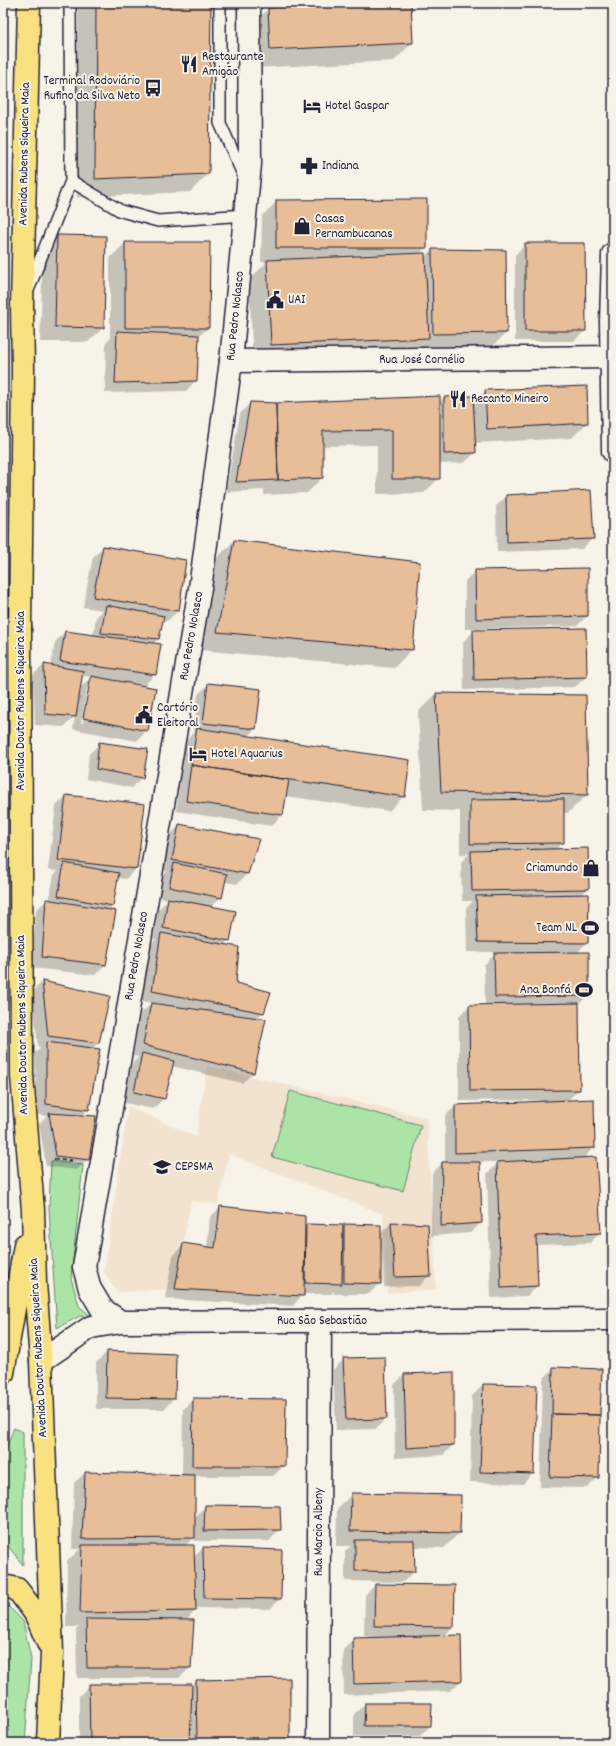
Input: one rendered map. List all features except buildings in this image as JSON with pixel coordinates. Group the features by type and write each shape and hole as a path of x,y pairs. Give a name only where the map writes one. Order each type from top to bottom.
{"main road":[{"name":"Avenida Rubens Siqueira Maia","path":"22,306 29,3"},
{"name":"Avenida Doutor Rubens Siqueira Maia","path":"22,306 23,370 12,628 22,1076 33,1210 35,1283 41,1361 52,1654 48,1743"},
{"path":"3,1373 21,1267 33,1210"},
{"path":"3,1586 16,1588 30,1607 52,1654"}],"street":[{"name":"Rua Pedro Nolasco","path":"121,1322 102,1309 90,1289 84,1267 200,588 231,361 249,186 249,3"},
{"path":"613,254 613,452"},
{"name":"Rua José Cornélio","path":"231,361 612,357"},
{"name":"Rua São Sebastião","path":"41,1361 91,1327 121,1322 613,1319"},
{"name":"Rua Marcio Albeny","path":"318,1743 320,1321"}],"lane":[{"path":"22,306 71,181 70,3"},
{"path":"220,3 220,123 249,186"},
{"path":"71,181 121,211 158,221 246,215"}],"path":[{"path":"28,1156 102,1164"}],"shaded area":[{"path":"207,1066 427,1118 436,1289 387,1293 383,1214 229,1154 218,1204 191,1201 175,1289 117,1292 104,1272 128,1106 196,1137"}],"green space":[{"path":"290,1091 421,1125 403,1191 272,1157"},
{"path":"51,1161 83,1165 71,1278 79,1306 93,1318 80,1316 57,1328 49,1208"},
{"path":"14,1428 23,1432 23,1565 8,1546 3,1544 3,1455"},
{"path":"3,1601 23,1621 31,1659 25,1743 3,1743"}],"place":[{"name":"Restaurante Amigão","path":"189,64"},
{"name":"Terminal Rodoviário Rufino da Silva Neto","path":"153,88"},
{"name":"Hotel Gaspar","path":"312,106"},
{"name":"Indiana","path":"309,166"},
{"name":"Casas Pernambucanas","path":"302,226"},
{"name":"UAI","path":"275,300"},
{"name":"Recanto Mineiro","path":"458,399"},
{"name":"Cartório Eleitoral","path":"144,715"},
{"name":"Hotel Aquarius","path":"198,754"},
{"name":"Criamundo","path":"591,868"},
{"name":"Team NL","path":"590,928"},
{"name":"Ana Bonfá","path":"584,990"},
{"name":"CEPSMA","path":"162,1167"}]}
